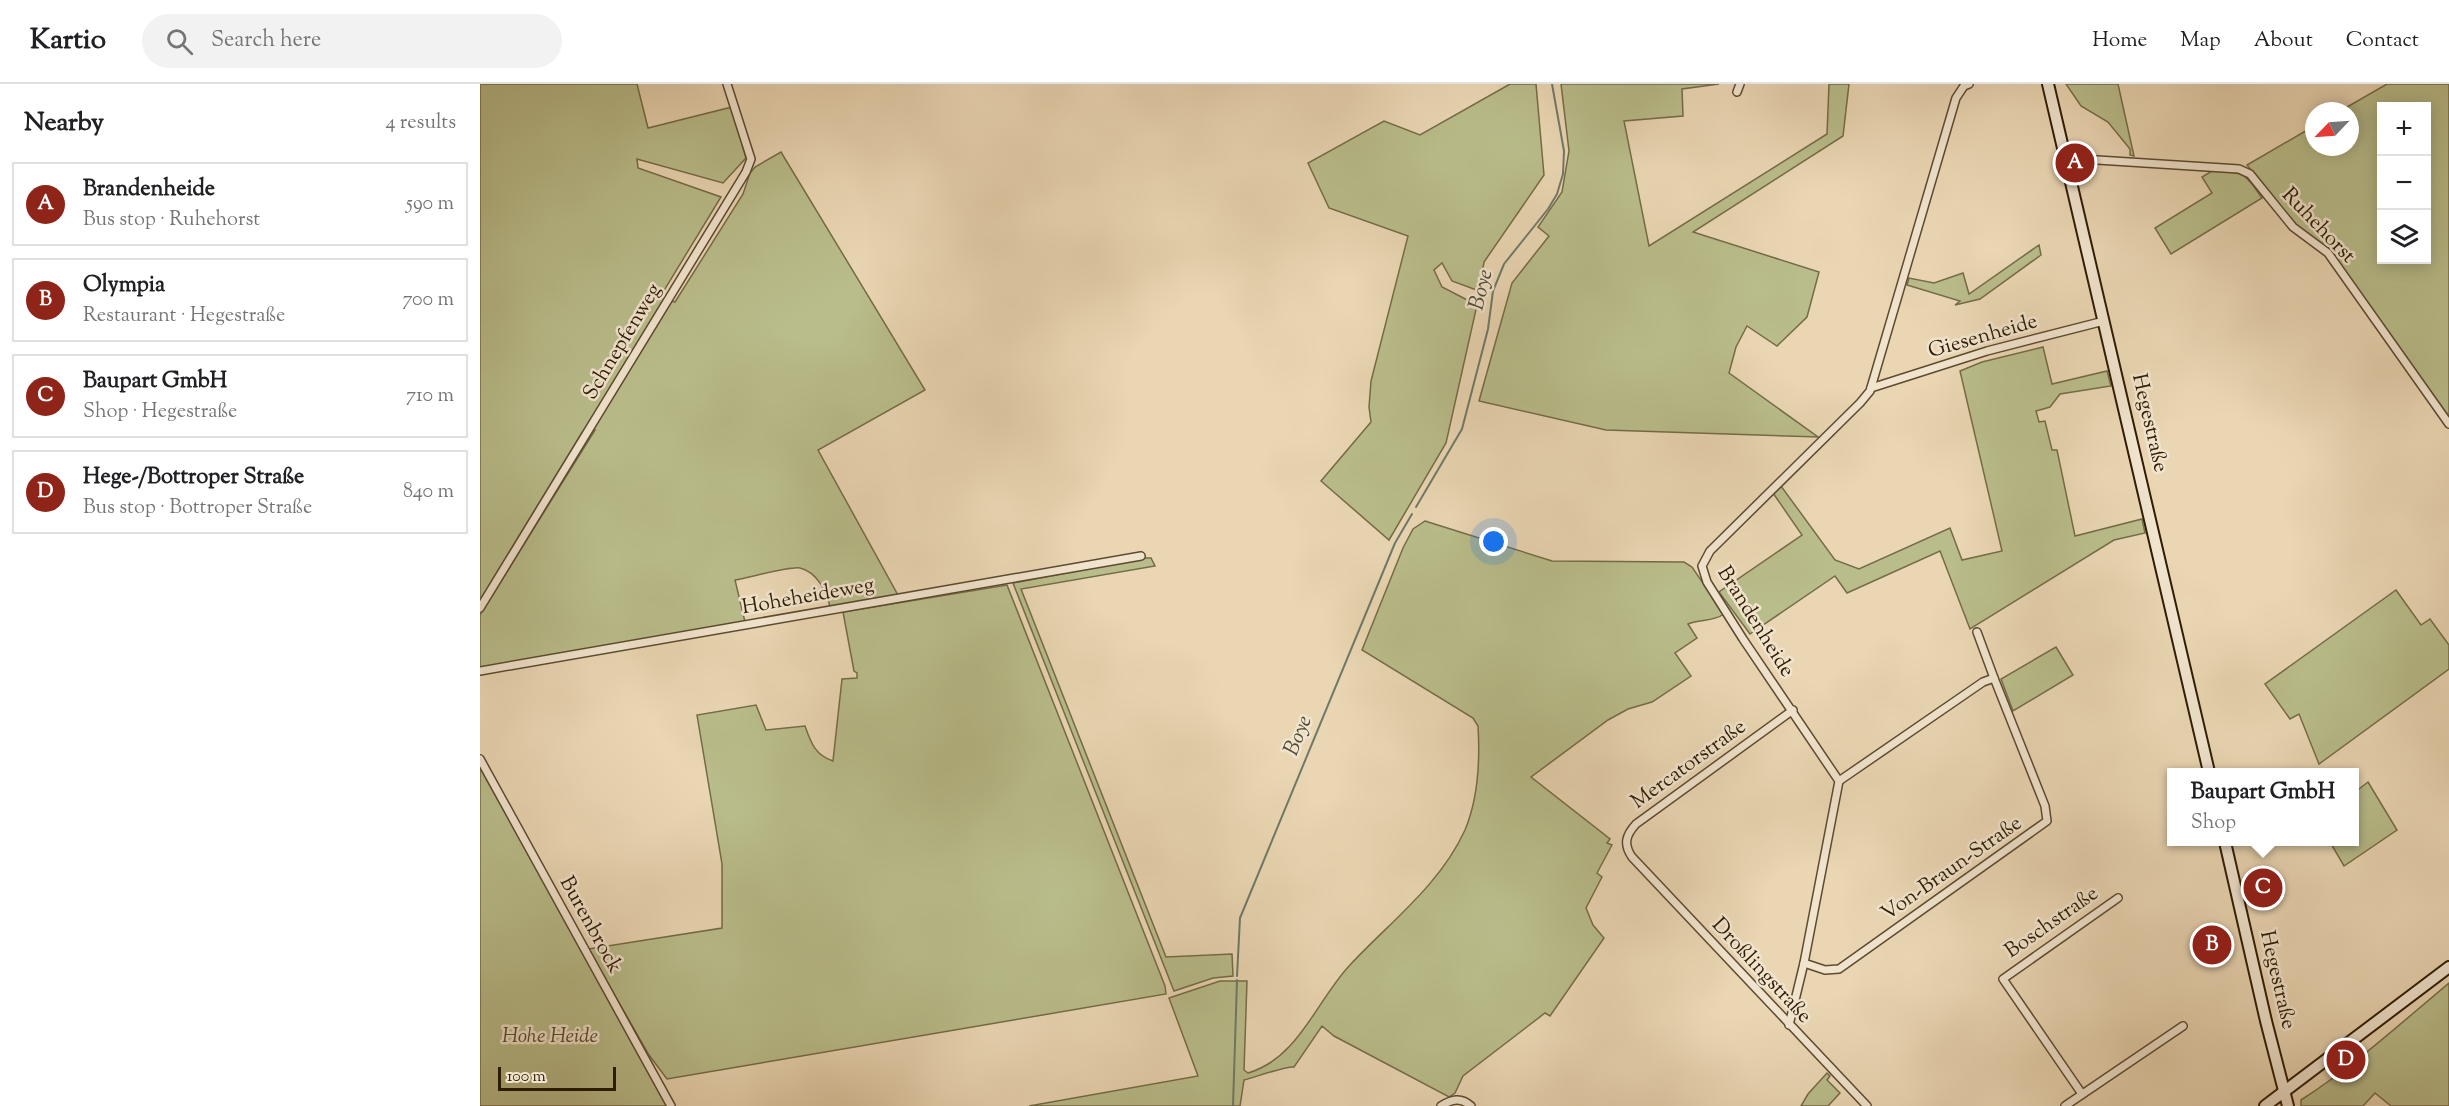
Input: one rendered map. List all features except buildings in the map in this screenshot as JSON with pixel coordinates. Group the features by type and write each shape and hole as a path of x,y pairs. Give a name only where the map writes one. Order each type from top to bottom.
{"street":[{"name":"Schnepfenweg","path":"480,608 746,172 751,159 727,84"},
{"path":"1737,92 1740,84"},
{"name":"Brandenheide","path":"1839,781 1743,639 1707,582 1702,566 1710,551 1860,403 1871,388 1956,98 1964,86 1969,84"},
{"name":"Hegestraße","path":"2048,84 2208,768"},
{"name":"Ruhehorst","path":"2066,158 2239,169 2250,174 2293,227 2328,253 2449,424"},
{"name":"Giesenheide","path":"1871,388 1987,351 2104,321"},
{"name":"Hoheheideweg","path":"480,671 1141,556"},
{"name":"Von-Braun-Straße","path":"1804,963 1825,970 1839,969 2047,821 2045,806 1977,632"},
{"path":"1789,1025 1804,963 1839,781 1983,682 1994,678"},
{"name":"Mercatorstraße","path":"1632,857 1626,842 1627,835 1636,824 1792,710"},
{"name":"Burenbrock","path":"480,759 671,1106"},
{"name":"Hegestraße","path":"2226,846 2288,1106"},
{"name":"Droßlingstraße","path":"1632,857 1867,1106"},
{"name":"Boschstraße","path":"2082,1094 2003,979 2118,898"},
{"path":"2265,1106 2449,968"},
{"path":"2065,1106 2183,1026"},
{"path":"1441,1106 1456,1100 1471,1106"}],"green space":[{"path":"480,84 637,84 648,128 732,107 746,158 723,183 637,159 638,168 721,197 660,297 675,302 743,194 750,173 755,167 781,152 925,390 818,450 899,597 830,607 824,589 816,578 800,568 787,569 735,580 745,622 480,668 480,615 595,430 583,431 480,600"},
{"path":"1510,84 1536,84 1544,175 1484,262 1479,291 1452,281 1442,263 1434,270 1442,287 1477,305 1446,443 1389,540 1321,481 1371,422 1369,407 1371,381 1408,236 1329,208 1308,163 1384,121 1420,135"},
{"path":"1561,84 1719,84 1682,89 1683,116 1624,121 1649,246 1827,134 1829,84 1849,84 1843,136 1693,232 1819,272 1807,317 1777,346 1747,326 1736,347 1729,373 1818,437 1606,430 1479,401 1512,283 1549,236 1538,227 1562,192 1569,151"},
{"path":"2066,84 2118,84 2134,156 2130,155 2130,149 2108,122 2081,106"},
{"path":"2387,84 2449,84 2449,417 2329,249 2294,224 2247,165 2305,131 2305,156 2359,156 2359,102 2356,102"},
{"path":"2212,171 2242,175 2247,178 2262,198 2171,254 2155,228 2212,193 2202,177"},
{"path":"2039,245 2041,255 1980,299 1955,305 1960,301 1907,285 1909,278 1934,283 1963,273 1969,294"},
{"path":"2043,347 2052,384 2107,371 2111,386 2060,394 2050,407 2036,411 2039,422 2045,421 2052,450 2057,450 2075,536 2142,519 2145,533 2114,540 1970,629 1940,551 1847,593 1835,576 1750,634 1719,592 1802,535 1773,493 1781,486 1835,560 1859,569 1950,528 1962,560 2002,551 1960,371 1982,362"},
{"path":"1425,521 1552,561 1684,562 1692,567 1724,614 1688,624 1697,638 1675,653 1691,676 1652,702 1628,709 1608,720 1531,777 1610,839 1607,843 1612,845 1597,873 1602,877 1586,908 1593,925 1604,938 1550,1016 1545,1013 1463,1076 1455,1093 1449,1097 1334,1036 1322,1026 1294,1067 1244,1080 1240,1106 1029,1106 1198,1076 1169,998 1220,981 1247,981 1244,1070 1248,1073 1266,1066 1294,1042 1338,979 1428,886 1455,850 1465,830 1473,805 1479,752 1478,726 1473,718 1362,650 1403,548 1413,529"},
{"path":"1151,558 1155,566 1021,589 1166,957 1232,954 1233,976 1213,978 1174,991 1013,583"},
{"path":"1007,585 1165,986 1166,994 667,1079 649,1055 588,949 722,928 722,864 697,715 756,705 766,730 805,726 818,752 833,761 842,679 857,678 843,612"},
{"path":"2396,590 2421,625 2430,619 2449,645 2449,669 2319,764 2299,714 2290,719 2265,684"},
{"path":"2056,647 2073,675 2013,711 2001,679"},
{"name":"Hohe Heide","path":"480,768 650,1072 669,1106 480,1106"},
{"path":"2368,782 2397,830 2344,866 2332,846 2359,846 2359,789"},
{"path":"2449,983 2449,1106 2391,1106 2375,1093 2363,1106 2301,1106 2301,1100 2358,1059"},
{"path":"1827,1073 1830,1076 1827,1080 1840,1093 1828,1106 1801,1106 1808,1094"}],"waterway":[{"name":"Boye","path":"1416,507 1462,429 1488,329 1493,291 1504,264 1548,209 1557,194 1563,174 1564,151 1552,84"},
{"name":"Boye","path":"1237,976 1240,918 1395,543 1412,514"},
{"name":"Boye","path":"1233,1106 1237,980"}],"place":[{"name":"Brandenheide","path":"2075,163"},
{"name":"Baupart GmbH","path":"2263,888"},
{"name":"Olympia","path":"2212,945"},
{"name":"Hege-/Bottroper Straße","path":"2346,1060"}]}
